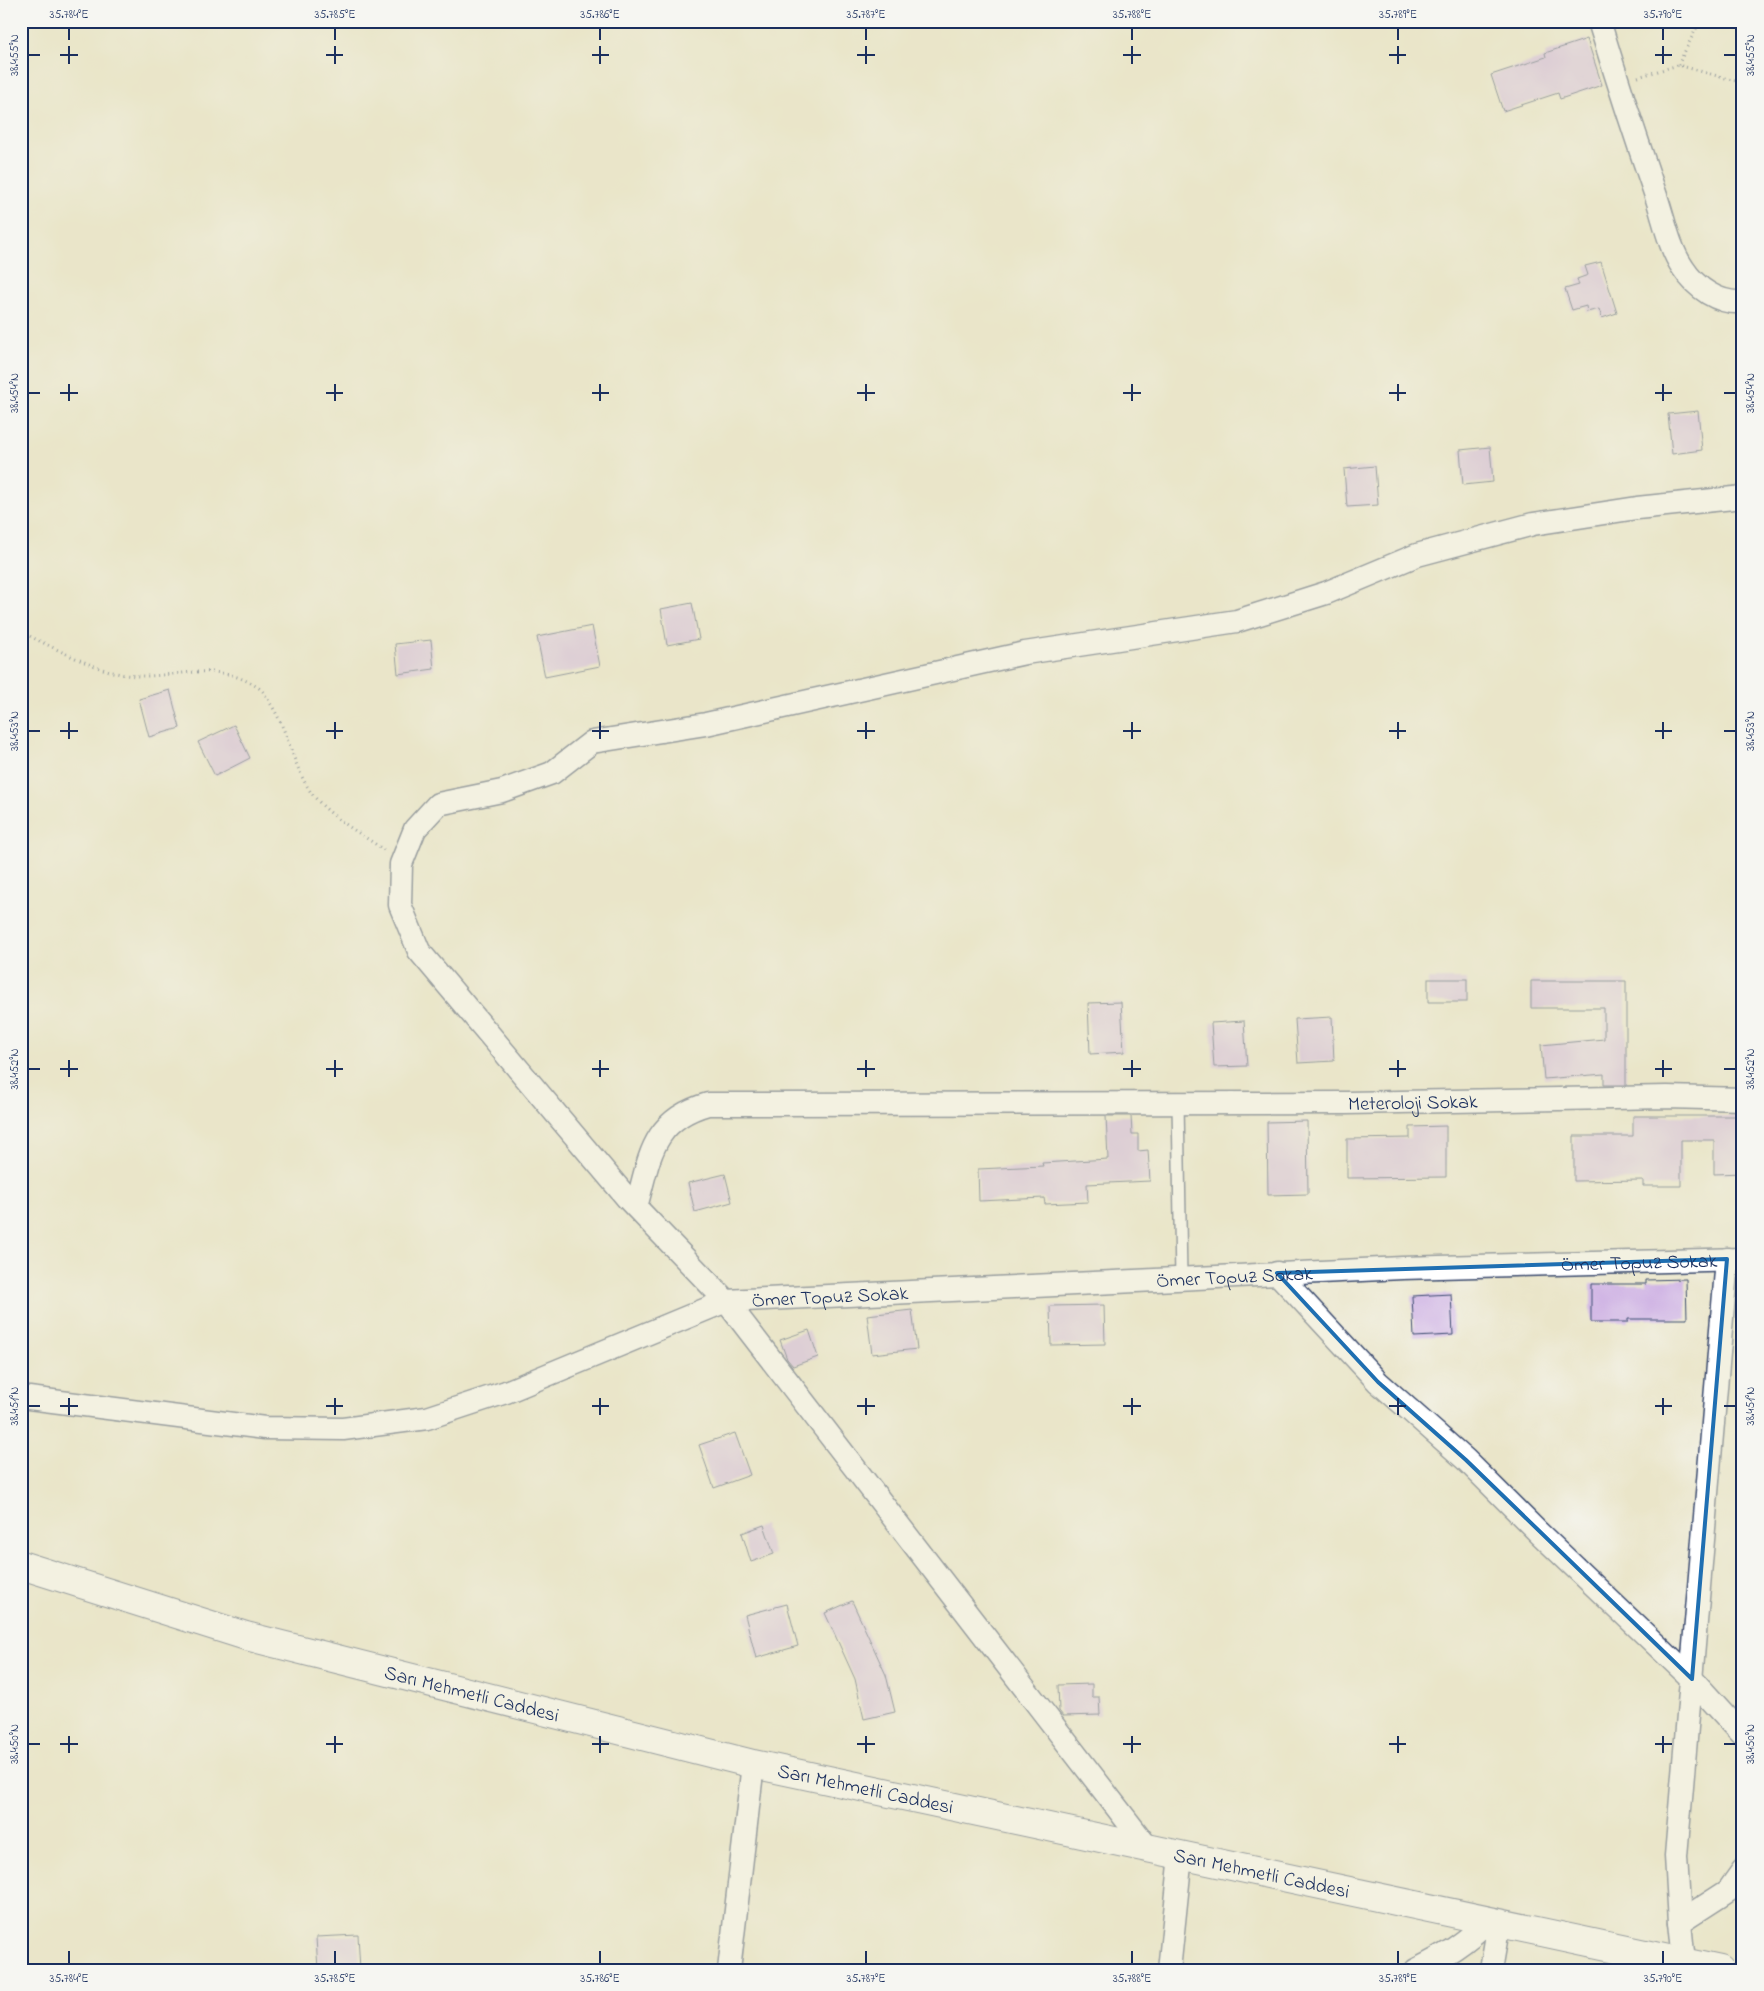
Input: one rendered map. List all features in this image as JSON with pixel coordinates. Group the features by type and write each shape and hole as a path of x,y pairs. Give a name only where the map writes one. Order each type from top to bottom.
{"street":[{"path":"1599,21 1638,147 1682,267 1698,285 1714,297 1735,303 1743,302"},
{"path":"1148,1848 726,1301 636,1207 419,951 400,905 401,864 415,829 438,804 502,791 552,772 592,742 706,724 1025,653 1237,622 1326,593 1416,555 1534,524 1637,508 1743,497"},
{"name":"Meteroloji Sokak","path":"636,1207 654,1145 662,1132 672,1121 684,1113 708,1104 1348,1103 1667,1097 1743,1100"},
{"path":"1684,1962 1676,1856 1735,1259"},
{"name":"Ömer Topuz Sokak","path":"21,1397 265,1428 343,1429 427,1418 506,1392 726,1301 1276,1273 1735,1259"},
{"path":"1276,1273 1378,1382 1466,1460 1538,1532 1692,1679 1743,1735"},
{"name":"Sarı Mehmetli Caddesi","path":"21,1565 246,1636 753,1764 1720,1970"},
{"path":"729,1970 753,1764"},
{"path":"1169,1970 1181,1855"},
{"path":"1680,1922 1728,1891 1743,1870"},
{"path":"1416,1970 1452,1951 1494,1922"},
{"path":"1491,1970 1494,1922"}],"lane":[{"path":"1178,1103 1181,1278"}],"path":[{"path":"1678,65 1700,21"},
{"path":"1618,83 1678,65 1743,83"},
{"path":"21,632 101,668 125,674 148,676 200,670 234,675 261,689 280,717 298,766 313,794 333,815 401,864"}],"highlighted area":[{"path":"1727,1259 1692,1679 1466,1460 1378,1382 1277,1273"}],"building":[{"path":"1587,39 1602,85 1560,99 1558,93 1503,111 1491,75 1546,57 1545,53"},
{"path":"1601,262 1617,313 1602,318 1599,309 1587,312 1586,306 1572,310 1565,289 1579,285 1577,279 1588,275 1585,266"},
{"path":"1698,411 1702,450 1672,454 1668,414"},
{"path":"1490,447 1493,482 1463,485 1460,450"},
{"path":"1375,466 1378,505 1347,507 1344,469"},
{"path":"692,603 699,639 667,645 661,609"},
{"path":"592,626 600,666 545,677 537,637"},
{"path":"431,640 434,669 398,674 395,644"},
{"path":"170,690 180,728 149,737 139,699"},
{"path":"234,725 250,758 215,776 198,742"},
{"path":"1428,979 1467,979 1467,1002 1428,1002"},
{"path":"1531,981 1626,981 1626,1085 1604,1085 1604,1074 1544,1079 1541,1045 1604,1039 1604,1008 1531,1008"},
{"path":"1121,1002 1124,1052 1090,1054 1088,1003"},
{"path":"1332,1017 1334,1061 1298,1063 1295,1019"},
{"path":"1244,1021 1247,1066 1214,1067 1211,1023"},
{"path":"1106,1116 1131,1116 1132,1134 1138,1134 1138,1151 1148,1150 1150,1181 1087,1184 1088,1202 1045,1204 1044,1198 979,1201 978,1169 1043,1166 1042,1163 1108,1159"},
{"path":"1633,1116 1743,1116 1743,1173 1714,1174 1714,1140 1681,1140 1681,1186 1643,1186 1643,1180 1574,1181 1574,1136 1633,1136"},
{"path":"1307,1121 1308,1194 1268,1195 1267,1122"},
{"path":"1446,1126 1446,1177 1347,1178 1347,1139 1410,1138 1410,1127"},
{"path":"725,1174 732,1202 695,1212 688,1183"},
{"path":"1686,1279 1687,1319 1628,1319 1628,1322 1591,1322 1591,1284 1646,1284 1646,1280"},
{"path":"1451,1294 1453,1335 1414,1337 1412,1296"},
{"path":"1104,1305 1105,1344 1051,1345 1050,1306"},
{"path":"912,1310 917,1349 872,1354 867,1315"},
{"path":"809,1330 818,1357 793,1366 787,1359 780,1340"},
{"path":"735,1433 750,1475 714,1488 699,1445"},
{"path":"764,1525 774,1554 751,1562 742,1533"},
{"path":"852,1601 886,1675 895,1712 864,1719 855,1679 825,1613"},
{"path":"787,1604 798,1646 756,1658 745,1615"},
{"path":"1092,1684 1092,1697 1099,1697 1100,1715 1063,1716 1059,1711 1058,1685"},
{"path":"358,1935 360,1970 318,1970 316,1937"}]}
